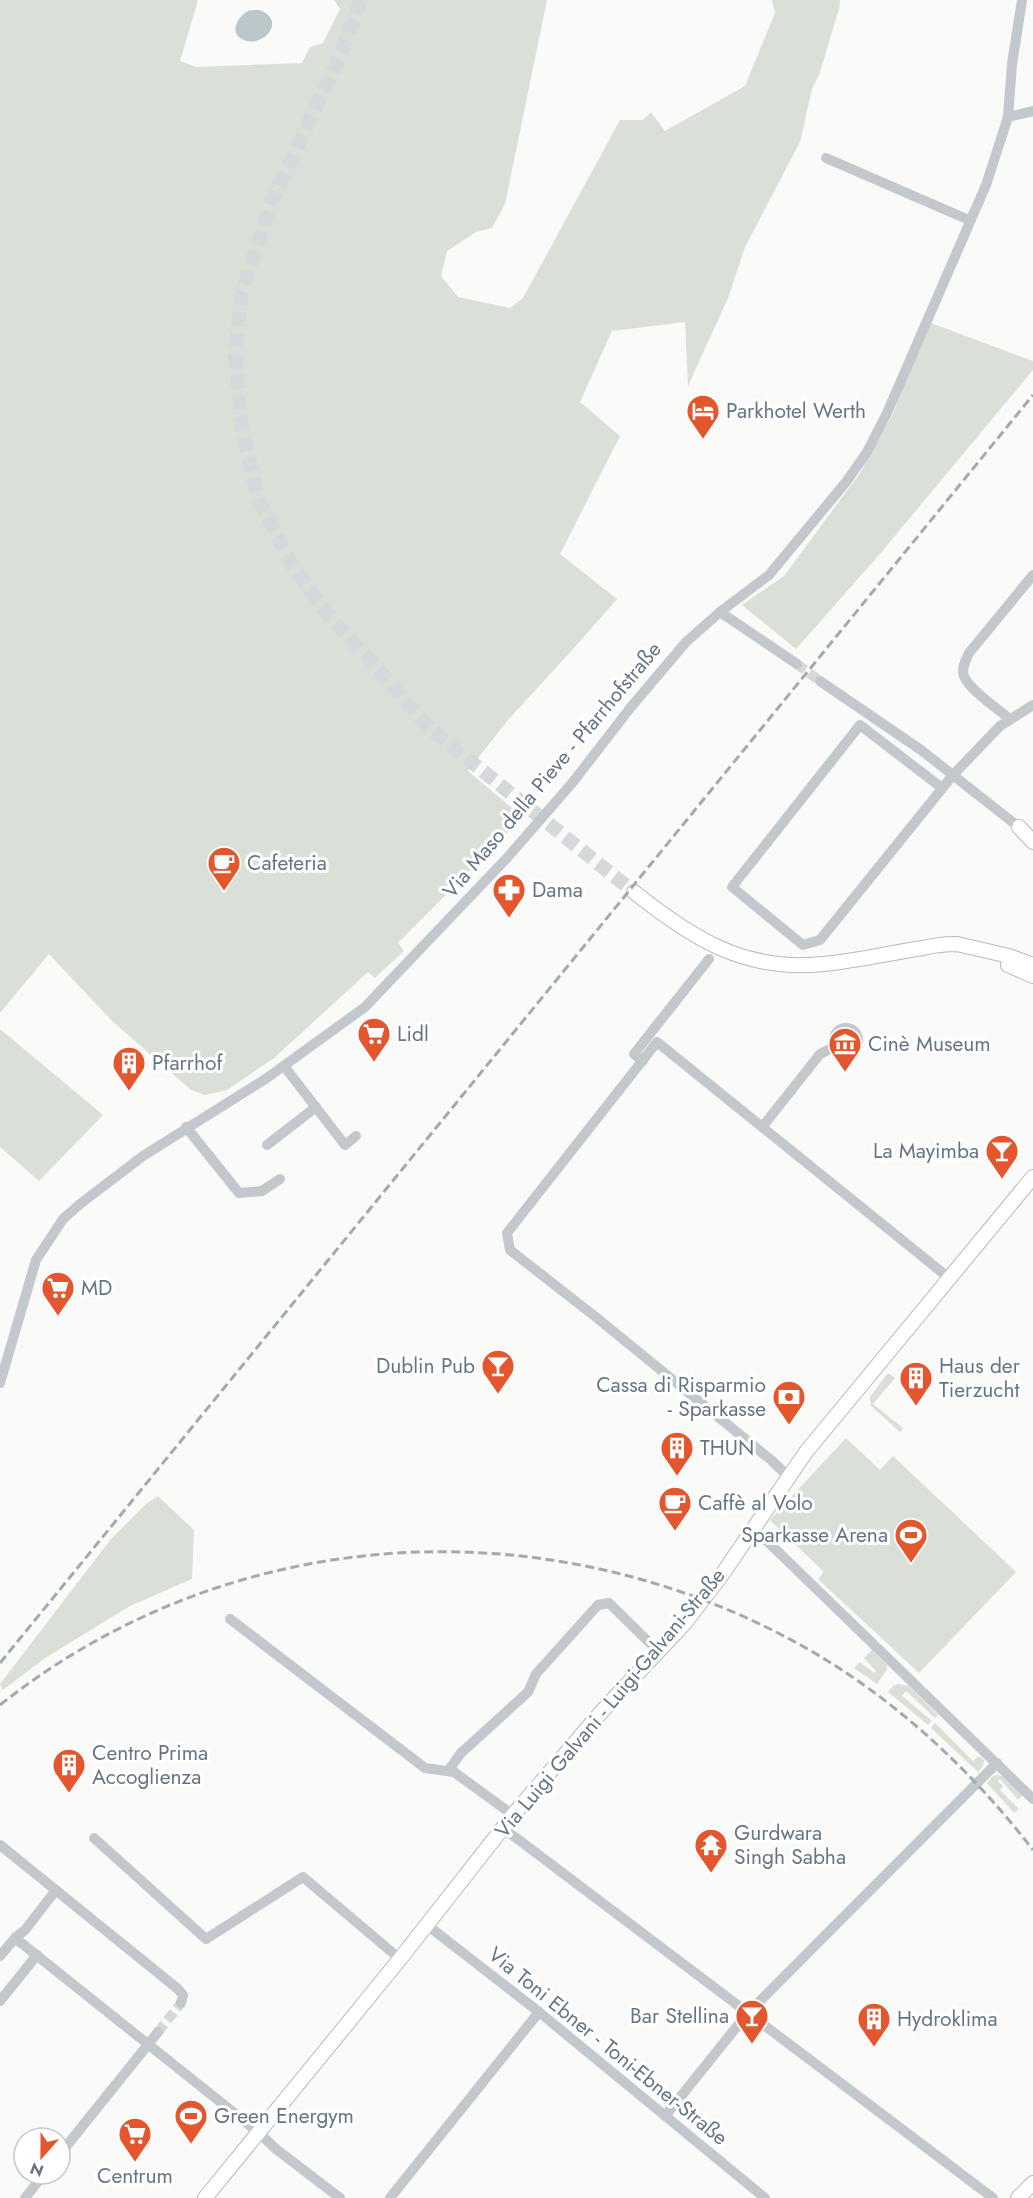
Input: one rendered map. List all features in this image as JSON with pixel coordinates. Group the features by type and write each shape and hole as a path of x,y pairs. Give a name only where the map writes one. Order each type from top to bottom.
{"main road":[{"path":"1019,827 1033,840"},
{"path":"634,892 671,922 701,941 733,955 767,964 823,964 935,945 957,944 1033,965"},
{"path":"923,948 960,951 1008,965 1033,976"},
{"path":"981,957 1033,984"},
{"name":"Via Luigi Galvani - Luigi-Galvani-Straße","path":"205,2198 400,1959 513,1815 603,1710 685,1623 826,1427 1033,1177"},
{"path":"1018,2198 1033,2183"}],"street":[{"name":"Via Maso della Pieve - Pfarrhofstraße","path":"0,1383 32,1268 63,1219 143,1155 284,1066 365,1007 440,931 507,858 573,782 686,642 720,612 769,575 846,482 867,452 887,413 986,185 1008,117 1012,64 1022,0"},
{"path":"1008,117 1033,111"},
{"path":"826,158 969,220"},
{"path":"1010,719 970,685 963,675 964,664 969,653 1033,576"},
{"path":"720,612 797,664"},
{"path":"820,681 886,724 1019,827"},
{"path":"942,788 860,725 732,887 803,945 820,940 942,788 982,743 1010,719 1033,705"},
{"path":"643,1061 634,1054 709,959"},
{"path":"790,1478 771,1460 510,1250 507,1233 657,1042 949,1278"},
{"path":"763,1126 820,1054 836,1046"},
{"path":"284,1066 345,1145 356,1136"},
{"path":"267,1145 316,1107"},
{"path":"186,1127 239,1193 262,1191 280,1179"},
{"path":"752,1530 768,1542 1033,1799"},
{"path":"448,1771 461,1753 528,1692 536,1674 598,1605 609,1603 658,1651"},
{"path":"230,1619 425,1768 454,1772 513,1815"},
{"path":"665,2116 747,2014 998,1763"},
{"path":"503,1828 993,2198"},
{"path":"94,1838 206,1939 303,1877 400,1959"},
{"path":"0,1845 56,1890 182,1999"},
{"path":"0,1956 25,1930 56,1890"},
{"name":"Via Toni Ebner - Toni-Ebner-Straße","path":"427,1925 539,2012 761,2197"},
{"path":"15,1938 340,2198"},
{"path":"0,2001 37,1955"},
{"path":"390,2198 539,2012"},
{"path":"72,2139 158,2031"},
{"path":"25,2198 34,2186"}],"shaded area":[{"path":"0,0 198,0 180,61 196,67 302,63 310,47 323,43 340,9 334,0 547,0 505,204 492,228 476,232 447,251 441,276 458,297 510,308 523,298 620,120 643,120 651,112 665,131 745,86 775,13 772,0 840,0 819,75 812,89 800,142 745,247 728,298 688,386 685,322 612,331 580,402 620,436 560,554 617,599 508,720 468,771 523,817 398,943 404,951 375,978 368,972 274,1058 227,1090 205,1095 191,1090 112,1021 49,954 0,1013"},
{"path":"259,10 268,15 272,21 269,33 256,41 240,38 236,32 236,25 240,18 248,11"},
{"path":"928,322 1033,361 1033,370 879,555 796,649 742,605 784,576 860,473 893,414"},
{"path":"0,1029 103,1115 39,1181 0,1147"},
{"path":"888,1373 895,1378 873,1404 903,1428 900,1432 871,1406 870,1397"},
{"name":"Sparkasse Arena","path":"846,1438 880,1470 893,1456 1016,1572 919,1673 818,1579 824,1572 770,1520"},
{"path":"158,1496 194,1530 192,1579 130,1606 45,1658 3,1690 0,1684 111,1539 146,1504"},
{"path":"872,1650 887,1665 887,1669 877,1684 854,1668 860,1662 874,1673 876,1671 864,1658"},
{"path":"898,1684 909,1686 938,1715 935,1718 906,1691 902,1696 932,1721 928,1725 888,1692"},
{"path":"935,1723 973,1761 979,1756 984,1760 978,1772 931,1728"},
{"path":"997,1775 1002,1776 1023,1795 1018,1800 1000,1779 998,1781 1003,1786 1000,1790 1019,1809 1014,1813 987,1783"}],"tunnel":[{"path":"361,0 339,57 272,201 242,292 235,354 242,430 258,498 292,565 329,616 429,728 634,892"},
{"path":"797,664 820,681"},
{"path":"158,2032 181,2003"}],"railway":[{"path":"0,1663 1033,395"},
{"path":"0,1705 90,1644 185,1599 286,1569 389,1554 493,1554 597,1568 699,1598 797,1643 831,1663 864,1685 926,1734 982,1790 1033,1850"}],"place":[{"name":"Parkhotel Werth","path":"703,440"},
{"name":"Cafeteria","path":"224,892"},
{"name":"Dama","path":"509,919"},
{"name":"Lidl","path":"374,1063"},
{"name":"Cinè Museum","path":"845,1073"},
{"name":"Pfarrhof","path":"129,1092"},
{"name":"La Mayimba","path":"1002,1180"},
{"name":"MD","path":"58,1317"},
{"name":"Dublin Pub","path":"498,1395"},
{"name":"Haus der Tierzucht","path":"916,1407"},
{"name":"Cassa di Risparmio - Sparkasse","path":"789,1426"},
{"name":"THUN","path":"677,1477"},
{"name":"Caffè al Volo","path":"675,1532"},
{"name":"Sparkasse Arena","path":"911,1564"},
{"name":"Centro Prima Accoglienza","path":"69,1794"},
{"name":"Gurdwara Singh Sabha","path":"711,1874"},
{"name":"Bar Stellina","path":"752,2045"},
{"name":"Hydroklima","path":"874,2048"},
{"name":"Green Energym","path":"191,2145"},
{"name":"Centrum","path":"135,2163"}]}
